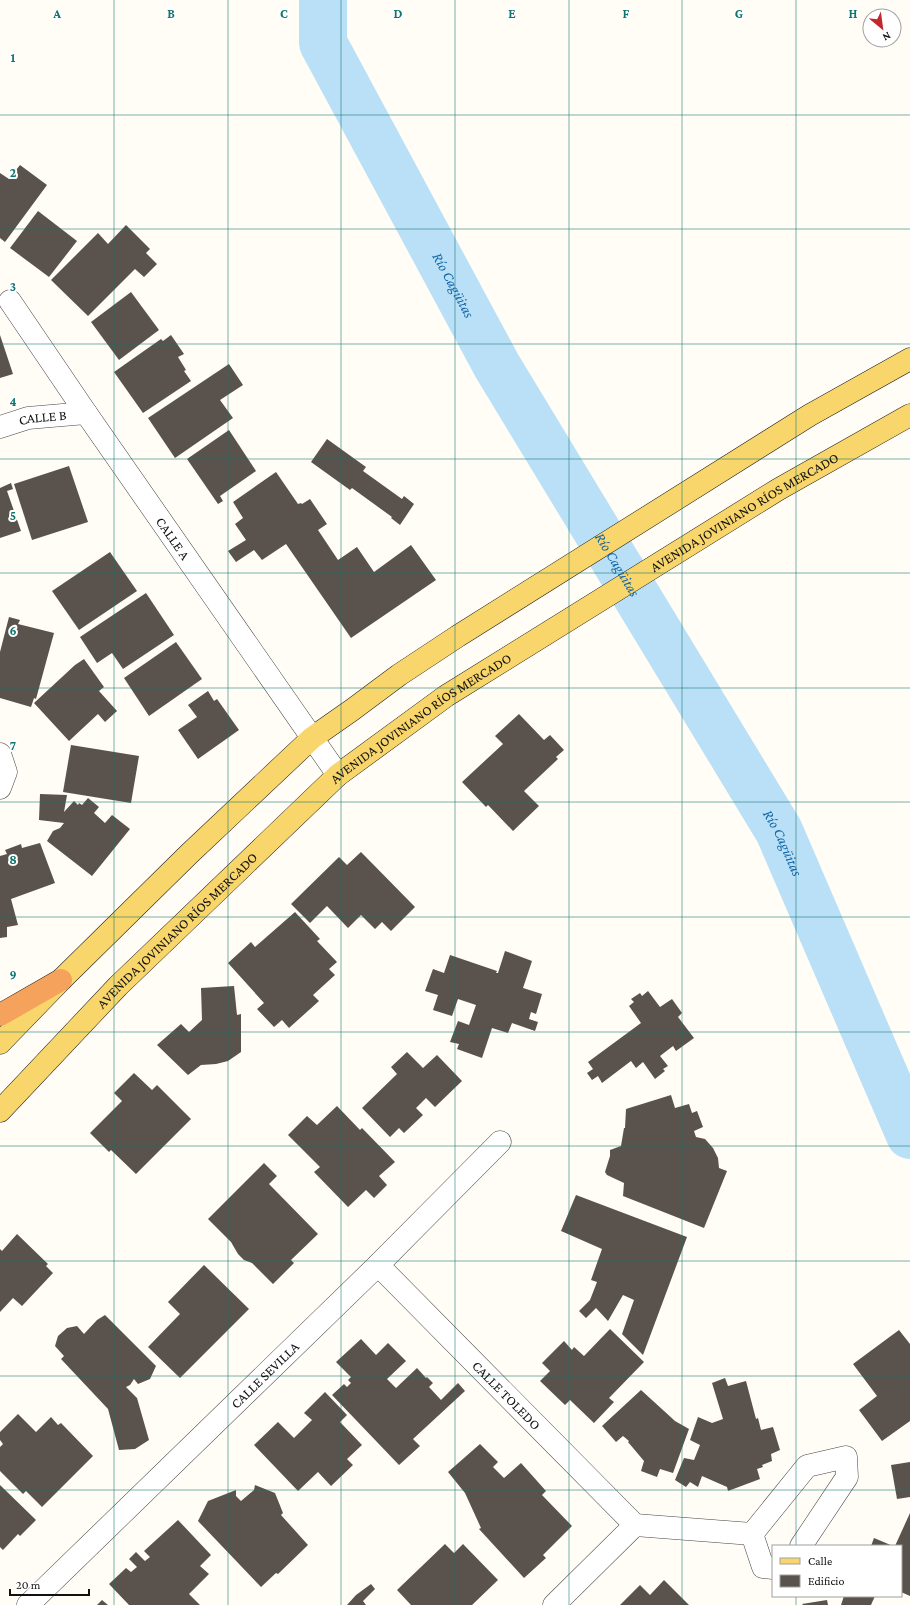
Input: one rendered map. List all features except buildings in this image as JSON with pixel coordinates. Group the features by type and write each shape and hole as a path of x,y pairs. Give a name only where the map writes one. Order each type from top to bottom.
{"highway":[{"path":"0,1015 61,980"}],"main road":[{"path":"0,1043 61,980 189,854 312,738 399,675 458,636 810,415 910,359"},
{"name":"AVENIDA JOVINIANO RÍOS MERCADO","path":"0,1111 118,986 338,775 446,696 780,489 910,415"}],"street":[{"name":"CALLE A","path":"10,301 338,775"},
{"name":"CALLE B","path":"0,427 28,418 86,412"},
{"path":"0,754 6,772 0,788"},
{"name":"CALLE SEVILLA","path":"28,1605 378,1265 500,1142"},
{"name":"CALLE TOLEDO","path":"378,1265 635,1525"},
{"path":"752,1534 807,1466 846,1457 847,1477 802,1545"},
{"path":"554,1605 635,1525 752,1534"},
{"path":"752,1534 763,1567 772,1568"}],"waterway":[{"name":"Río Cagüitas","path":"323,0 323,43 497,366 779,831 910,1135"}]}
